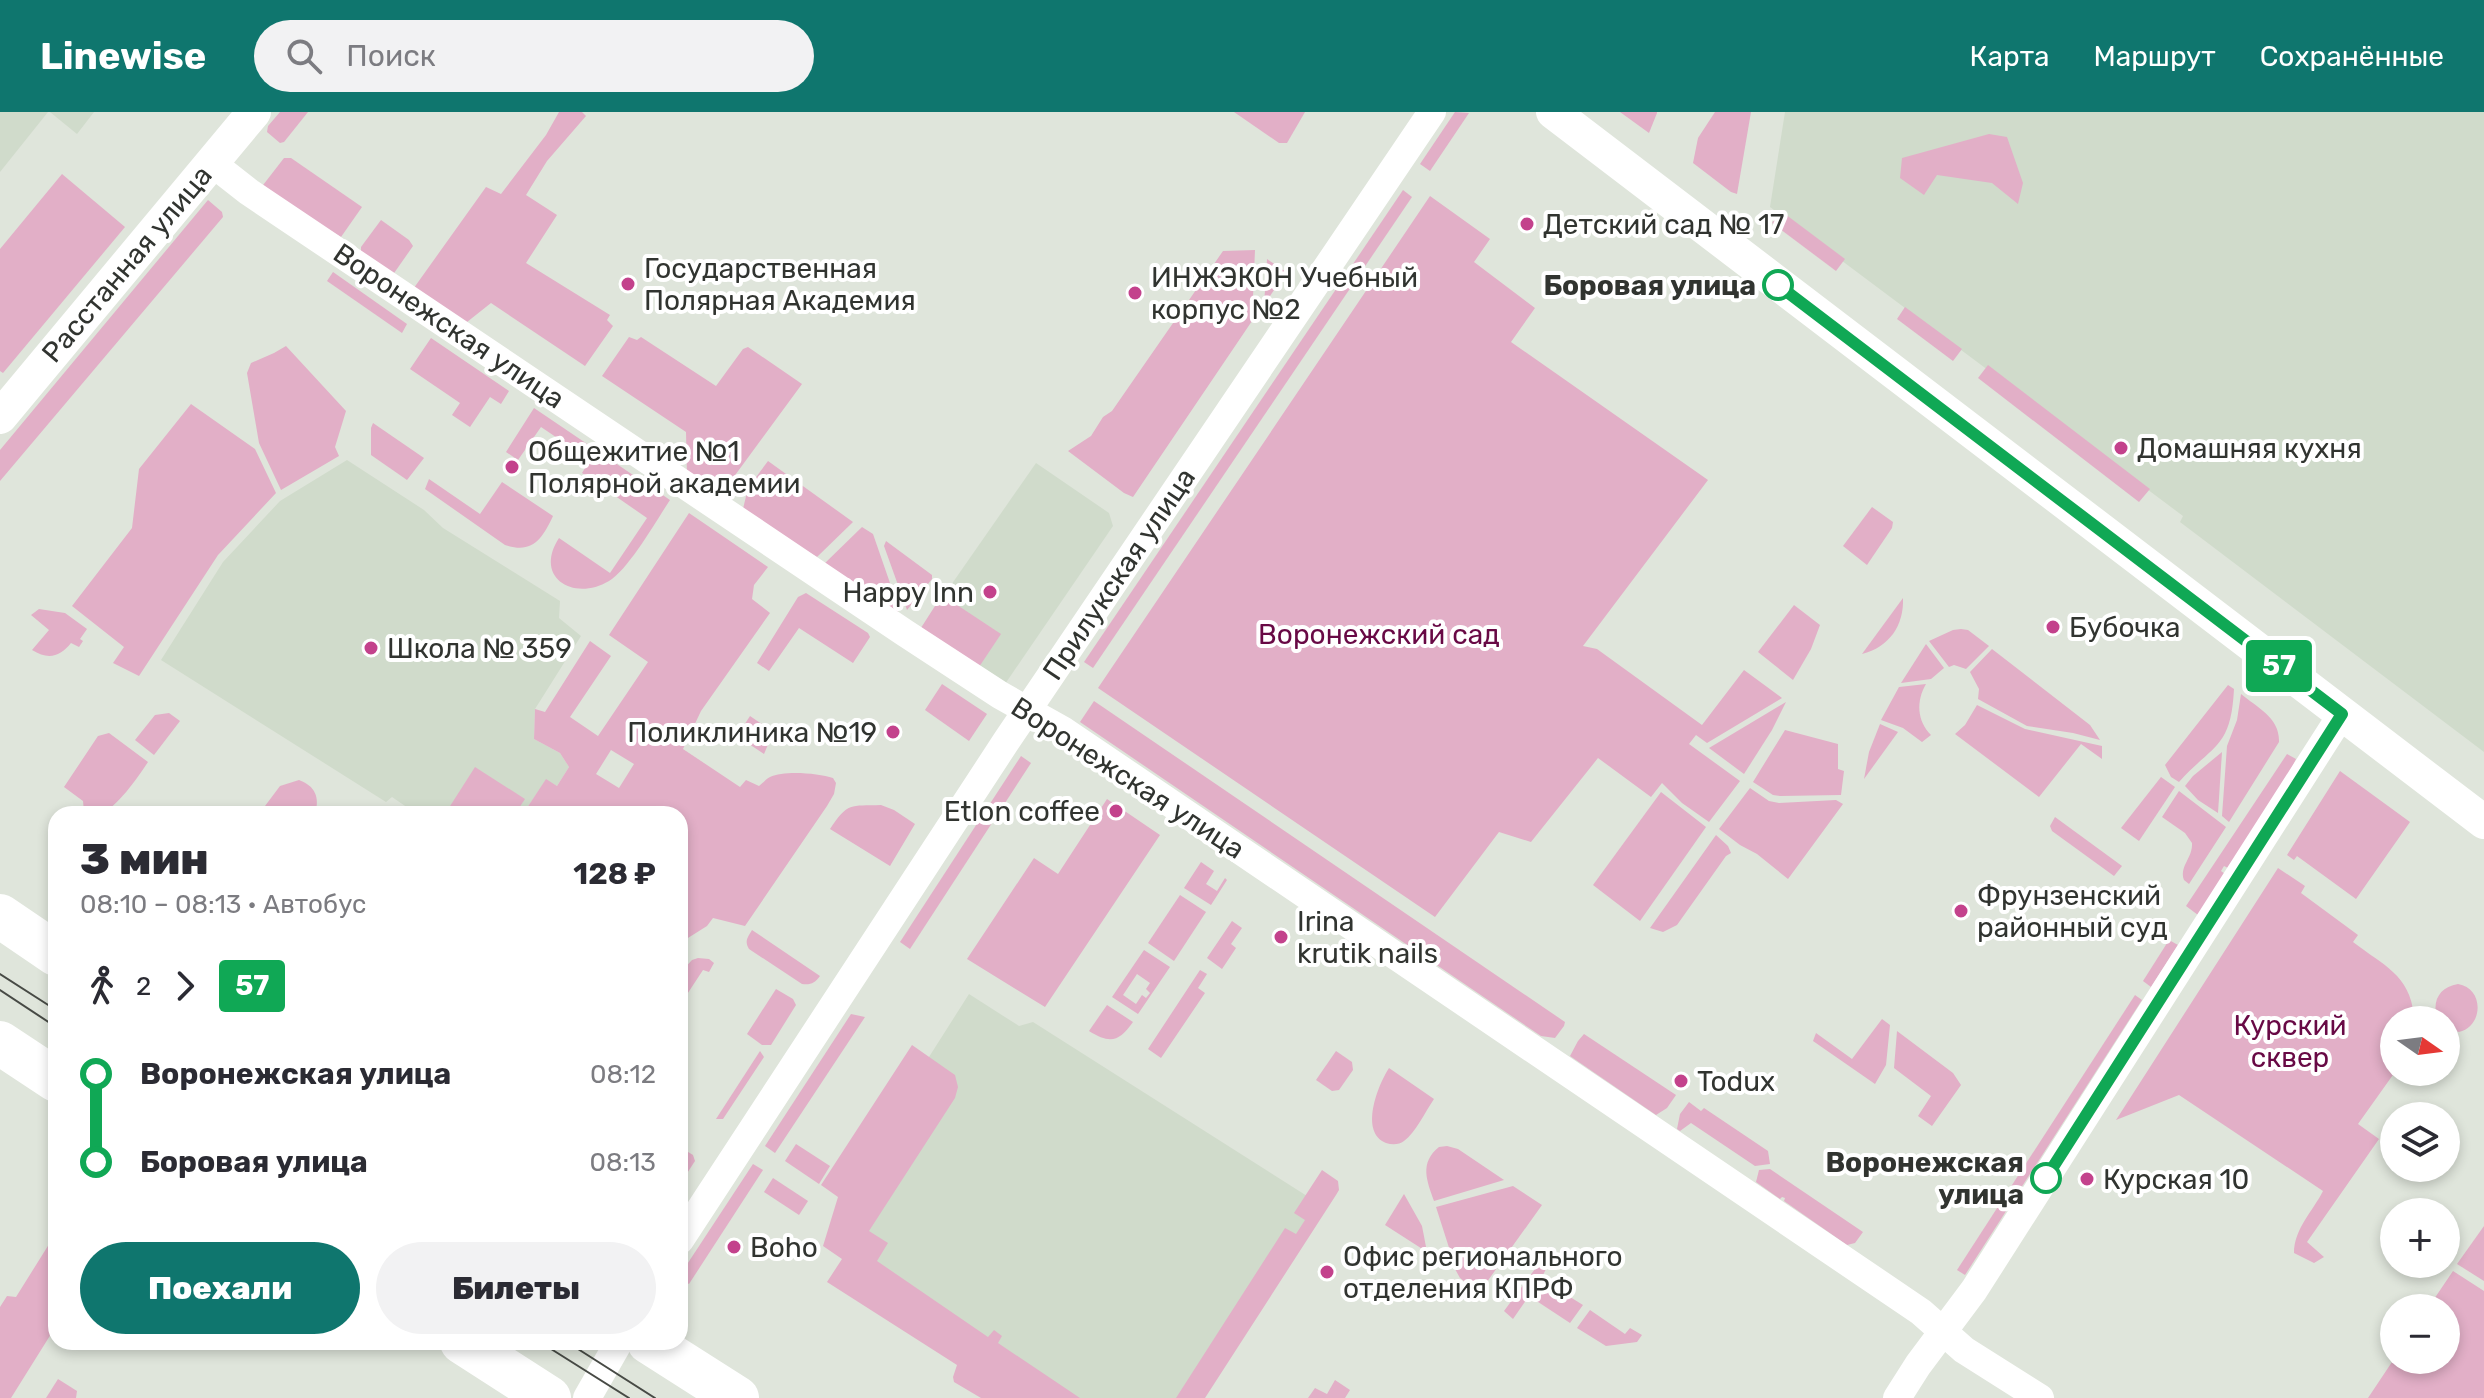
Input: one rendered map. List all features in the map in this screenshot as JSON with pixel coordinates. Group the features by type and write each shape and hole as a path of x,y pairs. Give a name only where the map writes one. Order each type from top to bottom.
{"main road":[{"path":"0,916 48,949"},
{"path":"0,1043 48,1075"},
{"path":"474,1350 549,1398"},
{"path":"662,1350 737,1398"}],"street":[{"name":"Расстанная улица","path":"0,417 254,112"},
{"name":"Прилукская улица","path":"688,1228 1027,711 1432,112"},
{"path":"1553,112 2484,822"},
{"name":"Воронежская улица","path":"212,163 249,192 952,664 1064,731 1898,1297 1964,1350 2040,1398"},
{"path":"1897,1398 1974,1290 2342,714"},
{"path":"587,1398 614,1350"}],"shaded area":[{"path":"0,112 48,112 0,172"},
{"path":"50,112 94,112 77,134"},
{"path":"1785,112 2484,112 2484,752 2180,522 2183,516 1770,207"},
{"name":"Школа № 359","path":"347,460 424,510 443,528 560,601 559,618 581,636 535,709 534,739 560,753 569,767 557,786 546,780 528,806 405,806 392,797 386,802 161,660 223,562 280,501"},
{"path":"1036,463 1109,513 1113,526 1003,687 919,631"},
{"path":"969,994 1019,1026 1033,1022 1318,1203 1202,1398 1051,1398 824,1245 840,1197"}],"green space":[{"path":"280,112 308,112 280,143 267,132 268,126"},
{"path":"559,112 582,112 586,116 547,161 526,195 557,215 526,263 610,315 607,320 613,326 585,366 491,303 462,326 411,292 486,187 501,194 546,135"},
{"path":"1234,112 1305,112 1287,143 1279,143"},
{"path":"1455,112 1469,113 1430,171 1420,164"},
{"path":"1620,112 1657,112 1657,113 1649,133"},
{"path":"1715,112 1751,112 1737,194 1693,163 1698,138"},
{"path":"1989,134 2007,137 2023,183 2018,204 1992,183 1937,175 1924,195 1900,178 1902,158"},
{"path":"284,158 291,158 362,207 341,237 260,189"},
{"path":"62,174 125,227 3,373 0,371 0,249"},
{"path":"1403,190 1412,197 1093,668 1084,662"},
{"name":"Воронежский сад","path":"1430,196 1490,239 1474,262 1535,308 1511,342 1708,480 1583,646 1597,649 1702,725 1744,670 1782,698 1707,743 1696,735 1689,744 1740,781 1709,822 1682,803 1662,783 1651,797 1598,758 1531,842 1499,832 1435,917 1098,688"},
{"path":"208,200 222,212 223,217 0,481 0,450"},
{"path":"1781,211 1845,259 1836,271 1772,223"},
{"path":"381,220 413,246 392,276 361,254 361,247"},
{"path":"1255,250 1252,321 1133,497 1124,493 1068,451 1091,436 1103,417 1112,411 1223,251"},
{"path":"1267,259 1286,272 1264,305"},
{"path":"333,272 407,324 402,333 327,281"},
{"path":"1905,307 1962,349 1953,361 1897,319"},
{"path":"629,337 637,340 641,337 716,386 743,349 748,347 802,384 733,478 714,488 705,487 687,476 686,432 602,376"},
{"path":"431,338 509,391 501,404 490,397 470,427 452,415 460,403 410,369"},
{"path":"286,346 346,411 335,447 339,456 281,490 259,443 247,373 251,363"},
{"path":"1988,365 2150,489 2139,502 1978,378"},
{"path":"191,404 255,449 276,493 218,555 139,676 113,663 124,647 72,606 132,528 139,469"},
{"path":"534,408 670,500 625,566 609,581 596,587 571,587 554,575 552,552 559,538 610,573 647,518 582,473 590,460 541,427 518,460 506,452"},
{"path":"373,423 424,458 407,480 371,455"},
{"path":"768,461 853,522 817,557 742,513 748,488"},
{"path":"429,479 480,514 502,482 553,516 545,532 530,546 505,545 425,489"},
{"path":"1872,507 1893,522 1867,565 1843,546"},
{"path":"689,513 768,567 754,585 752,599 770,613 701,711 683,749 740,787 746,780 759,786 770,777 792,773 827,776 836,783 827,806 745,926 713,918 707,926 688,938 688,806 528,806 546,779 557,786 569,767 560,753 534,739 535,709 545,712 590,641 611,656 570,717 598,736 648,662 609,635","holes":["611,750 634,764 619,788 596,774"]},
{"path":"862,527 873,534 899,609 896,617 822,566"},
{"path":"886,541 932,575 907,610 884,546"},
{"path":"806,593 870,637 853,663 799,628 769,671 757,663 798,597"},
{"path":"942,595 1001,634 977,670 919,631"},
{"path":"1903,598 1901,618 1893,634 1880,646 1862,654"},
{"path":"1794,605 1820,625 1811,649 1793,680 1758,652"},
{"path":"39,609 65,613 87,629 79,647 71,643 58,654 48,656 32,650 49,630 31,615"},
{"path":"1961,629 1968,630 1989,646 1966,669 1954,665 1949,667 1929,641"},
{"path":"1926,644 1944,668 1931,679 1901,683"},
{"path":"1992,649 2090,725 2100,740 2027,726 1978,699 1979,689 1970,672"},
{"path":"942,684 987,714 969,741 925,710"},
{"path":"1926,684 1920,711 1923,724 1931,735 1922,742 1903,728 1881,720 1899,687"},
{"path":"2228,685 2234,689 2229,724 2224,735 2179,782 2171,777 2165,765"},
{"path":"2241,694 2272,720 2279,742 2229,822 2222,816 2227,746 2237,720"},
{"path":"1094,701 1565,1022 1564,1026 1555,1038 1541,1036 1080,722"},
{"path":"1786,702 1744,774 1709,748"},
{"path":"1977,705 2025,729 2102,746 2102,759 2081,744 2039,797 1955,734 1965,725"},
{"path":"169,713 180,721 154,755 135,740 155,715"},
{"path":"750,716 769,729 770,740 764,754 737,736"},
{"path":"1880,724 1898,732 1864,779 1869,752"},
{"path":"1785,730 1838,744 1838,769 1844,771 1841,795 1773,795 1753,782"},
{"path":"109,733 148,762 113,806 83,806 83,801 64,787 98,736"},
{"path":"2222,752 2218,813 2198,800 2185,786"},
{"path":"2287,754 2296,759 2288,776 2228,868 2224,866 2221,871 2225,874 2198,915 2186,906"},
{"path":"1021,756 1031,763 910,949 900,942"},
{"path":"475,767 525,799 520,806 450,806"},
{"path":"2340,771 2410,822 2356,899 2297,856 2294,860 2287,855"},
{"path":"2161,777 2175,787 2139,841 2121,828"},
{"path":"299,780 309,785 315,793 316,806 265,806 280,786"},
{"path":"1750,788 1769,801 1779,803 1836,800 1843,804 1788,879 1719,829"},
{"path":"2179,791 2226,827 2189,884 2184,880 2183,870 2192,843 2185,833 2162,817"},
{"path":"1661,792 1706,827 1640,921 1593,885"},
{"path":"1107,799 1160,835 1045,1007 967,959 1034,858 1058,874"},
{"path":"881,805 915,824 890,866 830,829 841,814 851,807"},
{"path":"2055,817 2122,866 2114,876 2052,831 2050,826"},
{"path":"1716,835 1731,853 1677,925 1663,932 1650,928"},
{"path":"1201,862 1214,871 1206,884 1217,891 1225,878 1227,880 1211,905 1184,888"},
{"name":"Курский сквер","path":"2278,868 2305,886 2301,893 2358,935 2353,942 2393,972 2407,990 2412,1006 2380,1006 2380,1086 2385,1086 2358,1124 2379,1139 2307,1242 2324,1257 2314,1263 2294,1253 2295,1244 2323,1191 2179,1095 2116,1120"},
{"path":"1180,895 1206,912 1174,961 1148,943"},
{"path":"1232,921 1242,928 1231,944 1236,948 1222,969 1207,958"},
{"path":"752,930 820,976 812,983 802,984 749,949 747,941"},
{"path":"2169,940 2178,945 2151,987 2143,981"},
{"path":"1144,950 1170,967 1138,1014 1112,997","holes":["1137,974 1150,983 1146,989 1150,993 1146,998 1142,995 1136,1004 1123,995"]},
{"path":"709,959 714,963 709,972 703,970 688,993 688,964 692,960"},
{"path":"1200,970 1207,974 1198,988 1205,993 1161,1058 1148,1049"},
{"path":"2458,984 2467,987 2473,992 2478,1007 2473,1023 2460,1032 2460,1006 2436,1006 2441,992"},
{"path":"776,989 793,999 796,1005 771,1045 762,1045 747,1034"},
{"path":"2135,995 2142,1000 1965,1275 1957,1270"},
{"path":"1107,1005 1133,1022 1114,1039 1103,1038 1089,1031"},
{"path":"851,1014 865,1017 775,1153 765,1146"},
{"path":"1882,1019 1890,1025 1886,1065 1875,1084 1813,1041 1816,1033 1852,1059"},
{"path":"1897,1031 1953,1073 1961,1085 1932,1126 1918,1116 1931,1096 1894,1068"},
{"path":"1584,1034 1676,1095 1667,1108 1656,1115 1570,1056"},
{"path":"912,1045 955,1075 958,1087 955,1098 869,1231 888,1243 877,1261 988,1337 994,1330 1002,1336 998,1343 1080,1398 981,1398 954,1382 957,1365 827,1282 842,1259 823,1246 838,1197 821,1185"},
{"path":"760,1051 764,1057 723,1119 716,1119"},
{"path":"1336,1051 1352,1062 1353,1070 1339,1090 1332,1091 1316,1080"},
{"path":"1389,1068 1434,1099 1412,1132 1404,1141 1395,1144 1386,1143 1378,1137 1372,1119 1376,1096"},
{"path":"1689,1102 1701,1111 1704,1108 1768,1151 1770,1164 1755,1166 1691,1123 1680,1131 1677,1129 1680,1114"},
{"path":"796,1144 830,1166 819,1184 785,1161"},
{"path":"1439,1147 1458,1149 1504,1180 1434,1201 1427,1179 1427,1166"},
{"path":"688,1152 695,1161 688,1172"},
{"path":"753,1164 763,1170 689,1284 688,1263"},
{"path":"1770,1169 1863,1232 1855,1243 1847,1245 1784,1201 1785,1198 1780,1199 1756,1182 1759,1170"},
{"path":"1322,1170 1338,1181 1336,1195 1205,1398 1176,1398 1285,1228 1296,1234 1305,1220 1294,1213"},
{"path":"773,1178 808,1201 799,1215 764,1192"},
{"path":"1513,1186 1542,1205 1479,1293 1460,1278 1455,1269 1457,1259 1452,1257 1436,1207"},
{"path":"1404,1194 1422,1226 1427,1252 1385,1225"},
{"path":"2484,1226 2484,1281 2460,1266 2460,1260"},
{"path":"48,1246 48,1339 11,1398 0,1398 0,1307 7,1296 16,1297"},
{"path":"1546,1254 1552,1257 1541,1279 1583,1305 1570,1323 1529,1296 1513,1319 1504,1311"},
{"path":"2460,1276 2484,1291 2484,1398 2368,1398 2384,1374 2460,1374 2460,1294 2437,1294 2448,1278 2460,1278"},
{"path":"1590,1310 1625,1334 1630,1328 1642,1335 1637,1342 1606,1346 1577,1328"},
{"path":"58,1379 77,1391 76,1398 46,1398"},
{"path":"1335,1380 1350,1390 1345,1398 1308,1398 1315,1388 1327,1394"}],"tram line":[{"path":"0,974 48,1005"},
{"path":"0,990 48,1022"},
{"path":"553,1350 629,1398"},
{"path":"580,1350 655,1398"}],"bus line":[{"name":"57","path":"1778,285 2342,714 2046,1178"}],"place":[{"name":"Детский сад № 17","path":"1527,224"},
{"name":"Государственная Полярная Академия","path":"628,284"},
{"name":"Боровая улица","path":"1778,285"},
{"name":"ИНЖЭКОН Учебный корпус №2","path":"1135,293"},
{"name":"Домашняя кухня","path":"2121,448"},
{"name":"Общежитие №1 Полярной академии","path":"512,467"},
{"name":"Happy Inn","path":"990,592"},
{"name":"Бубочка","path":"2053,627"},
{"name":"Школа № 359","path":"371,648"},
{"name":"Поликлиника №19","path":"893,732"},
{"name":"Etlon coffee","path":"1116,811"},
{"name":"Фрунзенский районный суд","path":"1961,911"},
{"name":"Irina krutik nails","path":"1281,937"},
{"name":"Todux","path":"1681,1081"},
{"name":"Воронежская улица","path":"2046,1178"},
{"name":"Курская 10","path":"2087,1179"},
{"name":"Boho","path":"734,1247"},
{"name":"Офис регионального отделения КПРФ","path":"1327,1272"}]}
